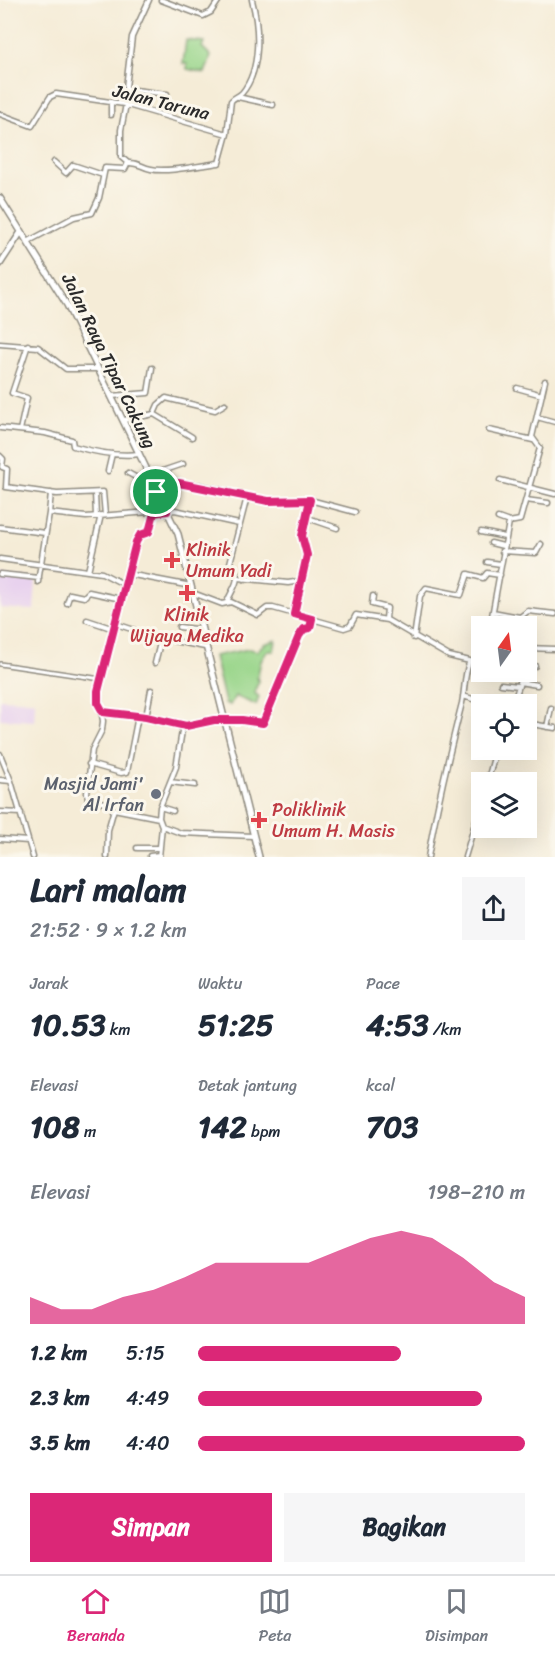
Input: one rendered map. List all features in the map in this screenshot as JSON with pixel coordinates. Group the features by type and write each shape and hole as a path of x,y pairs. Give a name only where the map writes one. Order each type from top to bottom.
{"street":[{"path":"149,0 132,37 121,130 121,157 128,163 139,163 150,169 185,169 190,165 219,163 227,134"},
{"path":"161,0 203,16 211,12 219,0"},
{"name":"Jalan Taruna","path":"0,114 32,126 52,95 125,104 227,134 231,101 238,97 245,88 255,62 257,28 252,0"},
{"path":"127,89 167,94"},
{"path":"238,97 273,105"},
{"path":"111,102 111,115"},
{"path":"54,162 66,172 71,165 103,176"},
{"path":"29,241 74,217 92,213 99,198 105,168 125,170 128,163"},
{"name":"Jalan Raya Tipar Cakung","path":"0,198 68,305 167,511 184,552 205,647 259,857"},
{"path":"0,264 21,231"},
{"path":"0,344 23,348 28,345 38,347 66,369 99,369"},
{"path":"20,430 27,398 12,393 28,345"},
{"path":"112,396 148,393 152,368"},
{"path":"498,518 509,522 519,521 540,447 532,436 545,381"},
{"path":"517,388 542,395"},
{"path":"154,414 158,405 166,398 217,410 225,404"},
{"path":"124,420 154,414 192,437"},
{"path":"537,417 555,422"},
{"path":"0,428 58,435 72,440 73,446 112,454 139,454"},
{"path":"489,430 534,441"},
{"path":"108,471 112,454"},
{"path":"0,456 3,459 2,466 7,469 5,486 51,493 104,494 88,571"},
{"path":"128,473 137,479 183,464"},
{"path":"500,480 555,494"},
{"path":"156,492 179,483 200,485 278,503 310,500 355,512"},
{"path":"0,573 38,580 51,493"},
{"path":"95,493 101,515"},
{"path":"241,578 230,562 247,497"},
{"path":"294,614 307,554 302,536 310,500"},
{"path":"526,500 548,503"},
{"path":"49,513 101,515 181,511 239,524"},
{"path":"154,513 149,532 137,539 101,679 98,703 103,712 102,730 93,746 89,764 87,798 109,804 114,809 159,818"},
{"path":"305,517 337,528"},
{"path":"491,616 500,575 502,548 509,522"},
{"path":"0,527 45,533"},
{"path":"481,532 505,537"},
{"path":"490,543 502,548 536,553 541,544"},
{"path":"0,559 106,574 125,585"},
{"path":"487,562 501,564"},
{"path":"227,602 251,565"},
{"path":"414,638 420,596 426,588 461,595 467,574 483,578 487,573 500,575"},
{"path":"128,574 192,590 222,604 227,602 258,615 268,608 344,628 350,626 356,615 386,620 414,638 469,663 464,679 464,696 440,795 428,857"},
{"path":"241,578 288,583 301,582"},
{"path":"67,603 70,594 84,597 89,592 121,599"},
{"path":"373,596 372,604 387,608 386,620"},
{"path":"492,612 519,617 528,611 555,614"},
{"path":"103,712 146,717 183,725 225,720 264,722 299,636 304,629 310,628 312,619"},
{"path":"87,620 161,639 205,647"},
{"path":"179,627 201,630"},
{"path":"155,663 161,639"},
{"path":"537,648 555,649"},
{"path":"0,664 101,679"},
{"path":"501,684 537,685"},
{"path":"516,694 519,684"},
{"path":"146,717 151,690"},
{"path":"464,696 471,698"},
{"path":"547,727 551,708"},
{"path":"89,764 121,773 128,772 138,716"},
{"path":"150,856 159,856 162,826 159,818 160,807 179,751 183,725"},
{"path":"537,725 555,728"},
{"path":"0,754 11,781 33,857"},
{"path":"0,780 11,781"},
{"path":"170,782 195,785"},
{"path":"160,807 173,811"},
{"path":"107,857 108,830 114,809"},
{"path":"0,812 21,813"},
{"path":"162,826 181,833 254,836"},
{"path":"465,857 471,837"},
{"path":"0,839 28,841"},
{"path":"137,848 160,848"}],"shaded area":[{"path":"0,576 36,579 34,610 0,608"},
{"path":"0,699 35,701 34,721 0,719"}],"green space":[{"path":"186,40 204,42 202,47 211,56 205,73 187,69 187,64 183,64"},
{"path":"276,640 274,651 267,651 261,661 257,678 259,681 254,692 259,697 256,705 235,696 230,705 225,703 214,656 249,649 257,651 264,644"}],"place":[{"name":"Klinik Umum Yadi","path":"172,560"},
{"name":"Klinik Wijaya Medika","path":"187,593"},
{"name":"Masjid Jami' Al Irfan","path":"156,794"},
{"name":"Poliklinik Umum H. Masis","path":"259,820"}],"route":[{"path":"179,483 200,485 268,501 285,503 310,500 302,536 307,555 294,614 312,619 310,628 304,629 299,636 280,687 262,724 249,720 214,720 186,726 146,717 103,712 98,703 98,691 136,542 140,535 147,534 151,529 154,513 167,511 156,492 163,487 179,483"}]}
